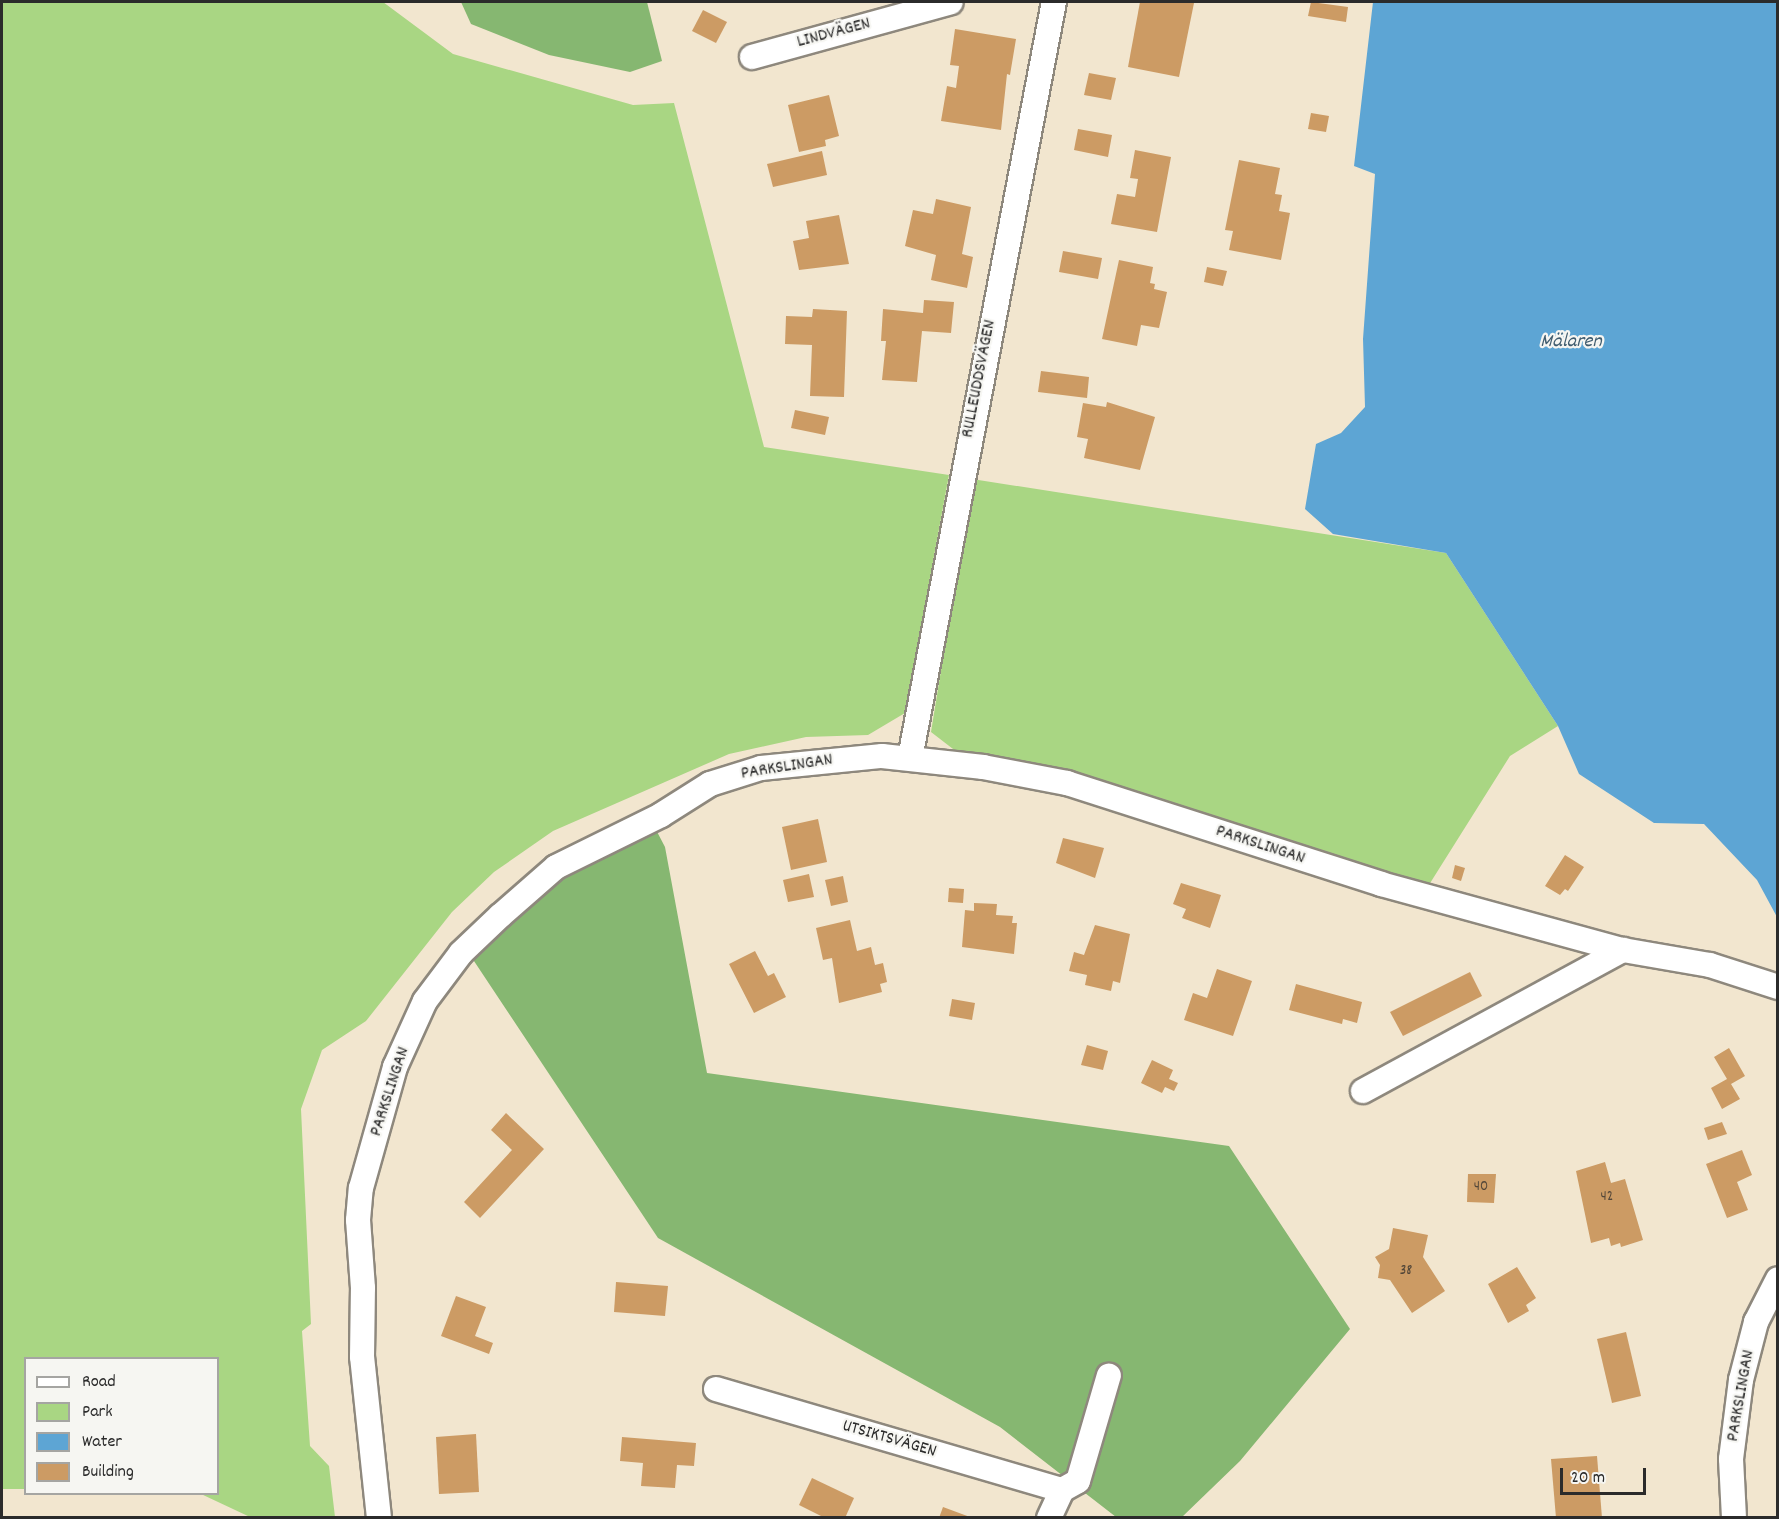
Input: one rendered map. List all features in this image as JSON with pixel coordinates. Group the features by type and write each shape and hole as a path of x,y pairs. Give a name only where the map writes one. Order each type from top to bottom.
{"street":[{"name":"LINDVÄGEN","path":"752,57 951,2"},
{"name":"RULLEUDDSVÄGEN","path":"910,758 1054,2"},
{"name":"PARKSLINGAN","path":"379,1518 362,1357 363,1288 358,1220 361,1188 395,1067 425,1002 461,953 556,867 661,815 710,783 761,768 838,759 910,758 1067,783 1382,885 1623,950 1710,965 1778,987"},
{"path":"1363,1091 1623,950"},
{"name":"PARKSLINGAN","path":"1734,1518 1731,1459 1741,1380 1756,1322 1778,1279"},
{"path":"1049,1518 1062,1490 1078,1481 1109,1375"},
{"name":"UTSIKTSVÄGEN","path":"716,1389 1062,1490"}],"green space":[{"path":"2,2 383,2 453,54 633,105 674,103 764,447 949,475 905,713 868,735 806,737 729,754 553,831 494,872 452,912 366,1021 322,1050 301,1109 311,1324 302,1331 310,1446 329,1466 335,1517 250,1517 203,1495 219,1495 219,1357 24,1357 24,1489 2,1489"},
{"path":"461,2 647,2 662,61 630,72 549,55 471,24"},
{"path":"972,479 1446,553 1558,726 1510,756 1427,888 1087,777 966,759 931,732"},
{"path":"653,824 665,847 707,1073 1229,1146 1350,1329 1240,1461 1182,1517 1116,1517 1000,1427 658,1238 470,955 555,880"}],"water":[{"name":"Mälaren","path":"1373,2 1777,2 1777,917 1757,880 1704,824 1654,823 1579,774 1558,726 1446,553 1333,534 1305,509 1316,444 1341,433 1365,407 1363,339 1375,174 1354,166"}],"building":[{"path":"1140,2 1194,3 1179,77 1128,67"},
{"path":"1311,2 1348,7 1346,22 1308,16"},
{"path":"703,10 727,22 716,43 692,31"},
{"path":"955,29 1016,39 1010,75 1007,74 1001,130 941,121 947,86 956,88 959,66 950,65"},
{"path":"1089,73 1116,78 1111,100 1084,95"},
{"path":"829,95 839,136 825,140 826,146 799,152 788,105"},
{"path":"1311,113 1329,116 1326,132 1308,129"},
{"path":"1078,129 1112,135 1108,157 1074,150"},
{"path":"1135,150 1171,157 1157,232 1111,224 1117,194 1135,197 1138,179 1130,178"},
{"path":"822,151 827,175 773,187 767,164"},
{"path":"1239,160 1280,168 1275,194 1282,195 1279,211 1290,213 1281,260 1229,250 1233,231 1225,230"},
{"path":"936,199 971,207 962,254 973,257 967,288 931,280 936,255 905,246 913,210 933,214"},
{"path":"839,215 849,264 799,270 793,241 809,238 806,221"},
{"path":"1063,251 1102,258 1098,279 1059,272"},
{"path":"1119,260 1153,267 1150,283 1155,284 1154,289 1167,292 1159,328 1141,325 1137,346 1102,339"},
{"path":"1207,267 1227,271 1223,286 1204,282"},
{"path":"924,300 954,302 951,333 922,331 917,382 882,380 886,341 881,341 883,309 923,313"},
{"path":"813,309 847,311 844,397 810,396 812,345 785,344 786,316 812,317"},
{"path":"1041,371 1089,377 1087,398 1038,392"},
{"path":"1107,402 1155,417 1140,470 1084,458 1088,439 1077,437 1083,403 1106,407"},
{"path":"795,410 829,417 825,435 791,428"},
{"path":"818,819 827,862 791,870 782,827"},
{"path":"1063,838 1104,848 1095,878 1056,863"},
{"path":"1565,855 1584,867 1568,891 1565,889 1560,895 1545,886"},
{"path":"1455,865 1465,868 1461,881 1452,878"},
{"path":"809,874 814,897 788,902 783,880"},
{"path":"843,876 848,902 831,906 825,880"},
{"path":"1181,883 1221,895 1210,928 1182,918 1186,909 1173,904"},
{"path":"949,888 964,889 963,903 948,902"},
{"path":"974,903 997,904 996,915 1013,916 1012,923 1017,923 1014,954 962,947 965,910 974,911"},
{"path":"850,920 857,951 871,947 875,965 883,963 887,982 880,984 882,992 839,1003 832,958 823,960 816,928"},
{"path":"1095,925 1130,934 1120,983 1113,981 1111,991 1085,985 1087,975 1069,971 1074,952 1084,955"},
{"path":"755,951 768,976 774,973 786,997 754,1013 729,964"},
{"path":"1217,969 1252,981 1233,1036 1184,1020 1193,993 1207,998"},
{"path":"1470,972 1482,996 1403,1036 1390,1012"},
{"path":"1296,984 1362,1002 1357,1023 1343,1019 1342,1024 1289,1010"},
{"path":"952,999 975,1003 972,1020 949,1016"},
{"path":"1087,1045 1108,1051 1103,1070 1081,1065"},
{"path":"1729,1048 1745,1076 1731,1084 1740,1099 1722,1109 1711,1088 1727,1079 1714,1057"},
{"path":"1152,1060 1173,1070 1169,1079 1178,1083 1174,1091 1165,1087 1162,1093 1141,1083"},
{"path":"506,1113 544,1149 480,1218 464,1202 512,1150 491,1130"},
{"path":"1722,1122 1727,1134 1708,1140 1704,1128"},
{"path":"1742,1150 1752,1175 1737,1182 1748,1210 1727,1218 1706,1164"},
{"path":"1605,1162 1611,1183 1625,1179 1643,1240 1621,1247 1620,1243 1611,1246 1609,1238 1591,1243 1576,1171"},
{"path":"1468,1174 1496,1174 1494,1203 1467,1202"},
{"path":"1393,1228 1428,1235 1423,1257 1445,1291 1412,1313 1390,1280 1378,1278 1380,1265 1375,1257 1389,1249"},
{"path":"1517,1267 1536,1298 1526,1305 1529,1311 1508,1323 1488,1284"},
{"path":"616,1282 668,1286 665,1316 614,1312"},
{"path":"456,1296 486,1307 475,1336 493,1343 489,1354 441,1336"},
{"path":"1626,1332 1641,1396 1612,1403 1597,1339"},
{"path":"476,1434 479,1492 439,1494 436,1437"},
{"path":"622,1437 696,1443 694,1466 677,1465 675,1488 641,1486 643,1463 620,1461"},
{"path":"1597,1456 1602,1518 1556,1518 1551,1459"},
{"path":"812,1478 854,1498 845,1518 825,1518 799,1505"},
{"path":"943,1507 970,1517 970,1518 939,1518"}]}
